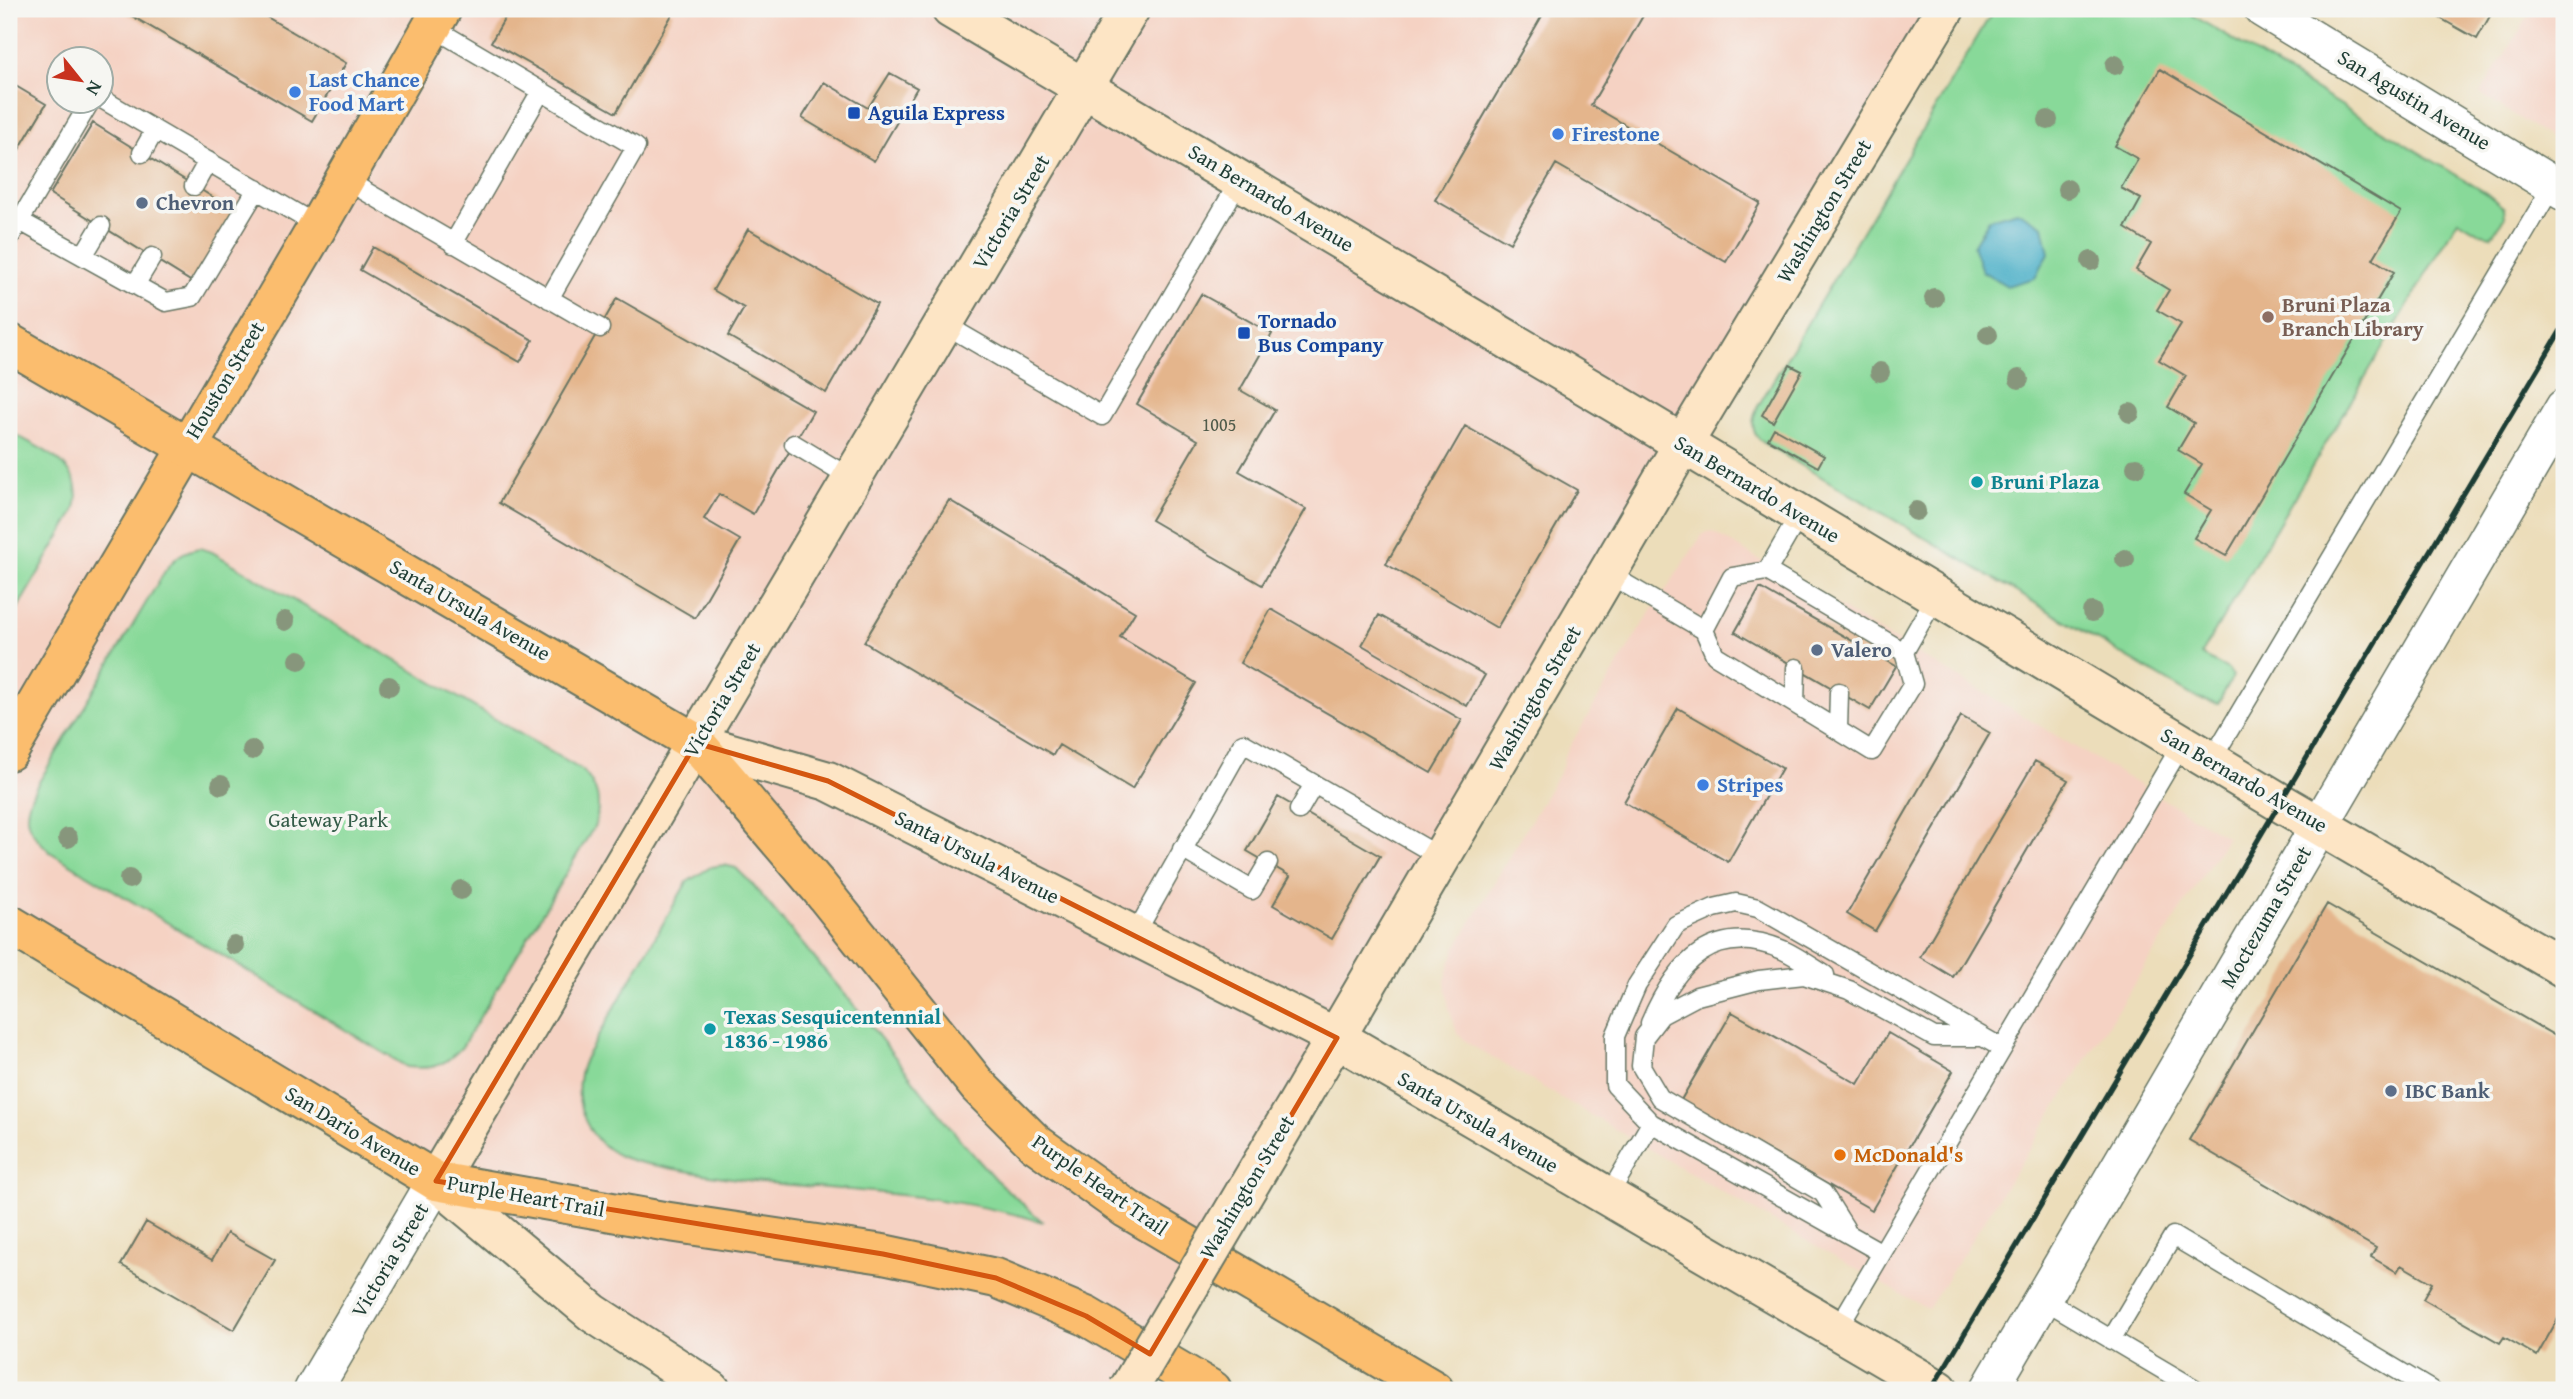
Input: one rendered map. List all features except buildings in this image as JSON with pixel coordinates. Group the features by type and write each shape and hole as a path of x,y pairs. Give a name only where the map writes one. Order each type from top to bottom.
{"main road":[{"name":"San Bernardo Avenue","path":"951,9 2197,753 2564,968"},
{"name":"Victoria Street","path":"436,1181 1130,9"},
{"name":"Washington Street","path":"1128,1390 1337,1038 1683,444 1945,9"},
{"name":"Houston Street","path":"9,751 318,226 437,18"},
{"name":"Santa Ursula Avenue","path":"9,343 696,743 828,781 1337,1038 1939,1390"},
{"name":"Purple Heart Trail","path":"696,743 818,886 978,1086 1035,1143 1127,1209 1434,1390"},
{"name":"San Dario Avenue","path":"9,925 436,1181 593,1313 711,1390"},
{"name":"Purple Heart Trail","path":"436,1181 663,1221 883,1254 996,1278 1086,1316 1212,1390"}],"street":[{"name":"San Agustin Avenue","path":"2263,9 2558,188"},
{"name":"Moctezuma Street","path":"1989,1390 2564,408"},
{"name":"Victoria Street","path":"313,1390 436,1181"}],"lane":[{"path":"437,18 541,91 636,147 549,299"},
{"path":"453,244 541,91"},
{"path":"116,107 318,226"},
{"path":"9,239 82,116"},
{"path":"142,153 156,130"},
{"path":"194,186 208,162"},
{"path":"344,179 600,328"},
{"path":"944,324 1102,416 1240,180"},
{"path":"1836,1331 2002,1048 2197,753 2558,188"},
{"path":"20,221 166,302 192,297 257,189"},
{"path":"83,256 101,226"},
{"path":"135,285 152,257"},
{"path":"793,444 852,480"},
{"path":"1767,572 1800,514"},
{"path":"1607,573 1704,630 1714,655 1872,751 1913,684 1903,652 1767,572 1732,577 1704,630"},
{"path":"1794,588 1794,607"},
{"path":"1903,652 1936,596"},
{"path":"1841,635 1842,616"},
{"path":"1795,704 1796,667"},
{"path":"1839,692 1839,730"},
{"path":"1133,936 1243,743 1442,858"},
{"path":"1299,810 1314,784"},
{"path":"1182,849 1252,890 1268,863"},
{"path":"1882,1253 1651,1123 1615,1085 1615,1036 1637,985 1676,925 1714,908 1736,903 1758,908 2002,1048"},
{"path":"1846,1231 1823,1193 1660,1098 1641,1066 1644,1037 1667,985 1705,949 1728,940 1758,942 1784,951 1934,1037 1983,1037"},
{"path":"1644,1037 1661,1015 1697,996 1759,980 1804,975 1849,990"},
{"path":"1607,1198 1651,1123"},
{"path":"2111,1340 2173,1236 2431,1390"},
{"path":"2043,1299 2197,1390"}],"highlighted area":[{"path":"696,743 828,781 1337,1038 1150,1354 1086,1316 996,1278 883,1254 436,1181"}],"shaded area":[{"path":"9,9 1945,9 1128,1390 711,1390 436,1181 9,924"},
{"path":"2533,9 2564,9 2564,146 2480,94"},
{"path":"1711,531 2227,837 1928,1309 1469,1044 1457,1033 1449,1008 1445,981 1455,949 1562,768 1564,756 1639,630 1703,534"}],"green space":[{"name":"Bruni Plaza","path":"1994,9 2182,9 2486,193 2504,208 2505,217 2491,236 2481,234 2458,220 2201,655 2228,669 2233,676 2218,704 2198,699 1772,449 1755,434 1753,427 1757,408"},
{"path":"9,431 60,462 70,472 77,497 73,514 9,623"},
{"name":"Gateway Park","path":"200,548 212,552 583,771 595,790 598,809 595,825 462,1047 438,1065 407,1067 50,852 31,830 27,815 36,787 165,571 180,555"},
{"path":"724,865 736,868 752,884 858,1010 963,1143 995,1179 1043,1222 945,1201 752,1181 651,1165 622,1157 598,1140 583,1116 580,1102 580,1073 585,1059 687,882 711,867"}],"water":[{"path":"2017,211 2043,226 2049,253 2035,278 2007,286 1982,271 1973,246 1989,219"}],"railway":[{"path":"1931,1390 2564,325"}],"place":[{"name":"Last Chance Food Mart","path":"295,92"},
{"name":"Aguila Express","path":"854,113"},
{"name":"Firestone","path":"1558,134"},
{"name":"Chevron","path":"142,203"},
{"name":"Bruni Plaza Branch Library","path":"2268,317"},
{"name":"Tornado Bus Company","path":"1244,333"},
{"name":"Bruni Plaza","path":"1977,482"},
{"name":"Valero","path":"1817,650"},
{"name":"Stripes","path":"1703,785"},
{"name":"Texas Sesquicentennial 1836 - 1986","path":"710,1029"},
{"name":"IBC Bank","path":"2391,1091"},
{"name":"McDonald's","path":"1840,1155"}]}
